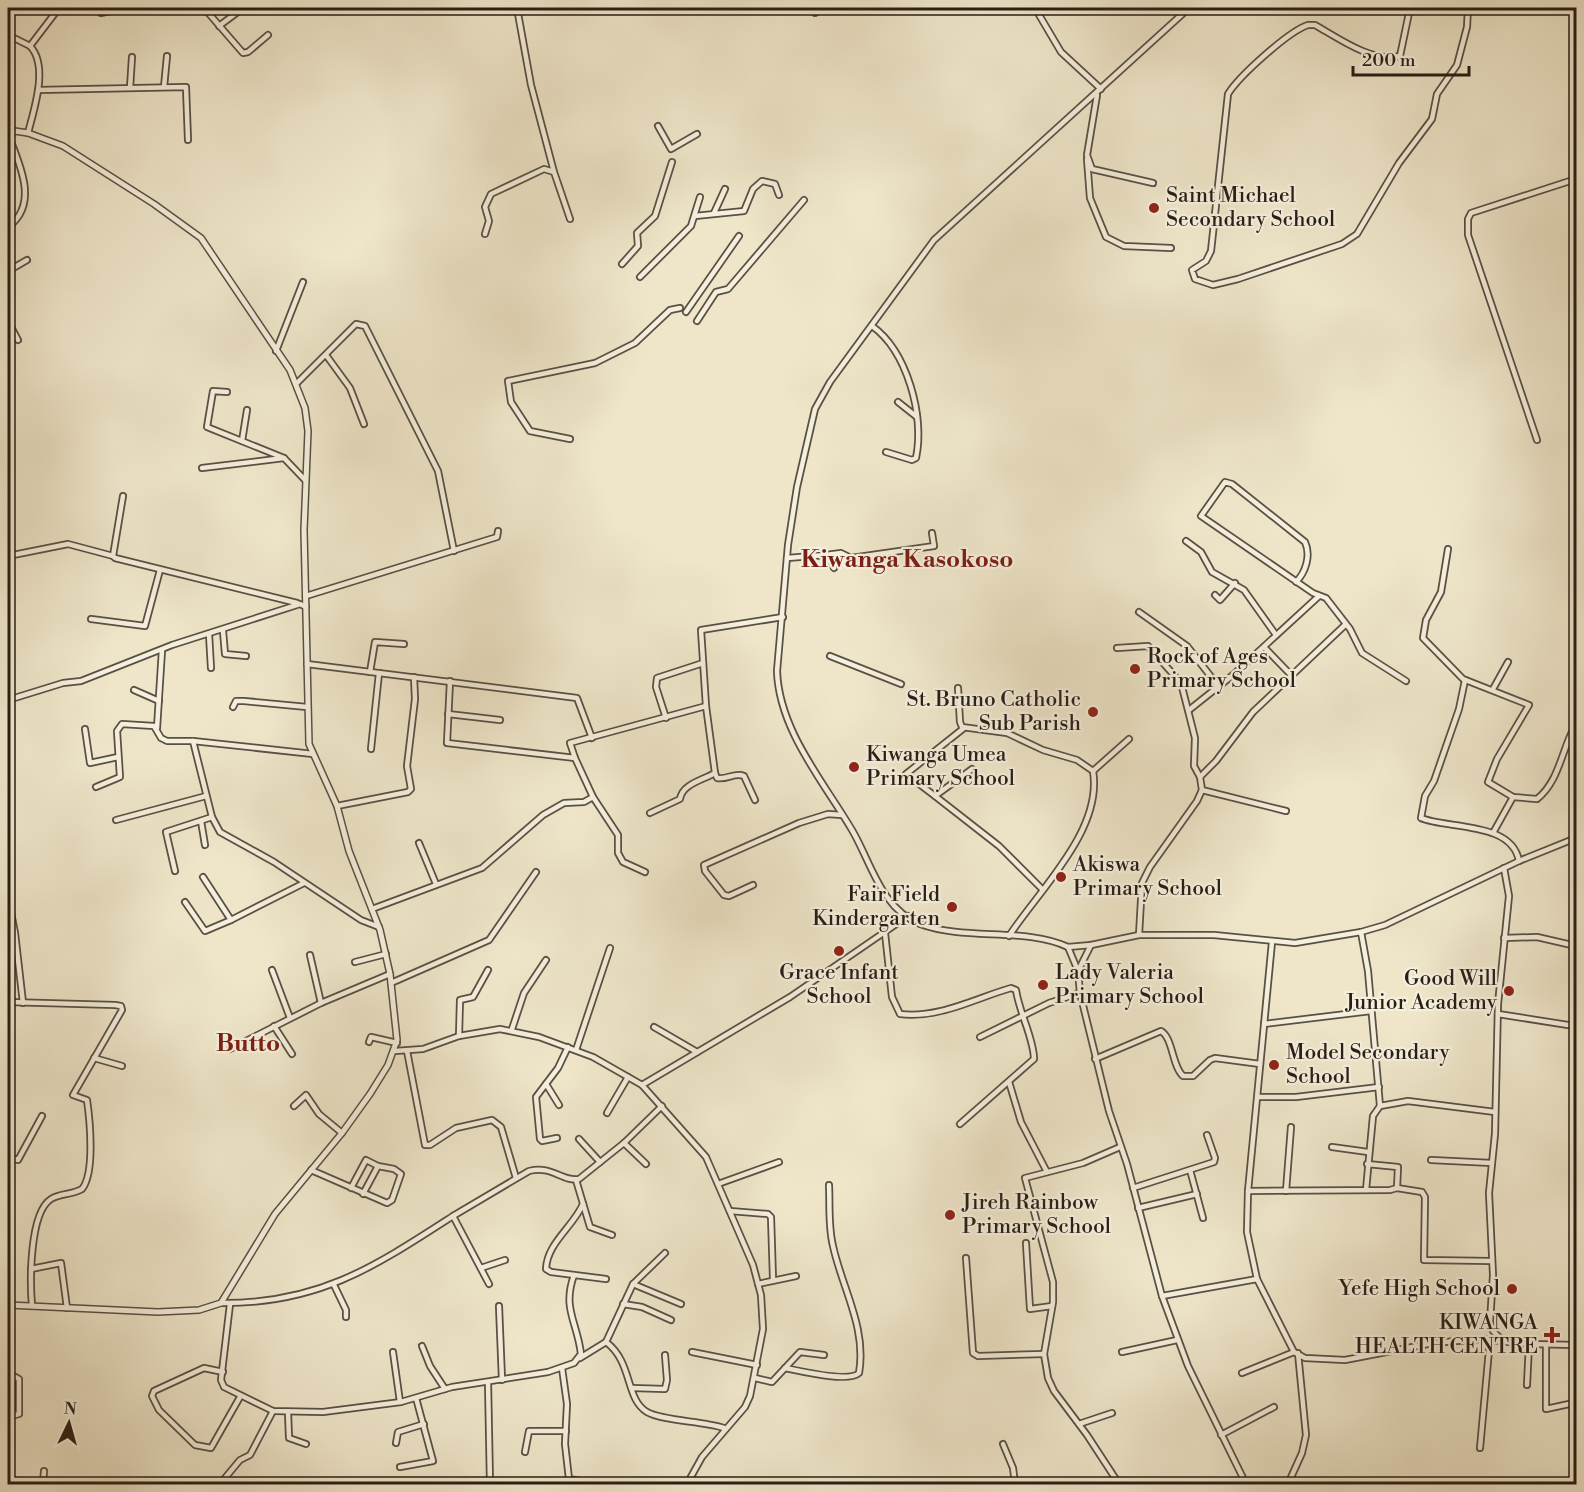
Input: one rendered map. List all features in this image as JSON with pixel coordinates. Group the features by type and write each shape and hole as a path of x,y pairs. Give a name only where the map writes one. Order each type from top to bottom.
{"street":[{"path":"30,45 59,8"},
{"path":"101,13 125,8"},
{"path":"204,8 244,54 268,35"},
{"path":"219,26 243,8"},
{"path":"517,8 531,85 554,172 570,219"},
{"path":"1035,8 1061,52 1101,89"},
{"path":"1189,8 1097,95 934,240 830,382 815,409 806,441 787,558 777,671 782,707 821,783 842,815 885,894 908,916 935,928 1056,942 1068,947 1091,945 1139,935 1214,935 1272,942 1306,942 1385,925 1519,861 1576,838"},
{"path":"1410,8 1400,56 1383,56 1364,51 1314,24 1308,25 1247,71 1232,88 1228,94 1211,251 1206,261 1192,270 1195,279 1213,285 1238,279 1341,244 1357,234 1395,170 1432,119 1437,94 1457,65 1467,27 1468,8"},
{"path":"8,35 30,45 37,61 38,90 28,133"},
{"path":"130,88 132,57"},
{"path":"164,87 166,57"},
{"path":"38,90 188,88 188,140"},
{"path":"1097,95 1087,159 1090,198 1106,237 1124,246 1171,248"},
{"path":"658,126 671,149 697,134"},
{"path":"8,227 18,218 26,186 8,132 28,133 56,143 91,163 201,238 297,383 307,417 306,596 303,605 309,744 337,806 349,851 379,927 390,974 396,1013 397,1044 382,1075 342,1132 275,1214 221,1303"},
{"path":"1087,159 1092,169 1153,183"},
{"path":"622,264 638,246 637,233 655,216 672,162"},
{"path":"485,234 489,221 485,207 491,194 537,171 550,168 554,172"},
{"path":"1537,440 1468,235 1468,219 1471,213 1576,179"},
{"path":"695,216 744,211 753,189 762,181 775,184 779,195"},
{"path":"714,213 725,189"},
{"path":"640,277 689,229 700,197"},
{"path":"697,321 716,292 728,289 804,200"},
{"path":"686,312 739,236"},
{"path":"8,271 27,260"},
{"path":"276,351 303,282"},
{"path":"570,440 530,431 511,402 508,381 595,363 635,343 670,310 680,308"},
{"path":"8,321 18,340"},
{"path":"297,383 356,324 364,326 438,471 454,551"},
{"path":"872,326 889,340 913,393 917,417 916,458 912,460 886,452"},
{"path":"326,355 350,387 364,424"},
{"path":"227,392 213,391 206,424 209,428 284,459 305,480"},
{"path":"898,402 917,417"},
{"path":"242,441 247,410"},
{"path":"202,468 284,459"},
{"path":"1296,582 1305,571 1307,548 1305,542 1232,484 1225,482 1201,516 1296,582 1326,598 1350,629 1362,653 1406,681"},
{"path":"113,556 123,496"},
{"path":"306,596 496,537 498,531"},
{"path":"787,558 841,553 851,558 934,546 932,533"},
{"path":"1186,541 1201,552 1211,571 1235,583 1248,595 1276,635"},
{"path":"8,556 68,544 113,556 117,560 303,605"},
{"path":"1448,549 1442,592 1426,620 1423,638 1465,680 1493,689 1529,705 1488,781 1513,797 1531,800 1542,795 1561,761 1566,742 1576,724"},
{"path":"826,555 834,568"},
{"path":"91,619 145,626 160,570"},
{"path":"1215,595 1220,600 1235,583"},
{"path":"1189,710 1219,687 1319,596"},
{"path":"8,700 63,683 81,681 162,650 303,605"},
{"path":"1139,612 1187,646 1219,687"},
{"path":"755,800 744,777 739,774 723,779 717,778 715,773 706,706 701,630 783,617"},
{"path":"1200,777 1216,761 1253,712 1345,625"},
{"path":"223,631 225,654 246,656"},
{"path":"209,634 211,669"},
{"path":"370,672 377,640 404,644"},
{"path":"1118,648 1148,646 1181,683 1195,738 1194,766 1200,777 1202,790 1142,883 1139,935"},
{"path":"1264,647 1291,675"},
{"path":"162,650 157,728 163,741 193,741 313,754"},
{"path":"830,656 901,684"},
{"path":"1493,689 1508,662"},
{"path":"666,718 656,687 657,678 703,663"},
{"path":"307,664 577,698 592,738"},
{"path":"371,749 379,673"},
{"path":"337,806 408,792 411,789 407,771 415,699 414,677"},
{"path":"1465,680 1459,709 1434,781 1425,796 1420,815 1426,820 1472,826 1493,833 1514,850 1519,861"},
{"path":"450,681 445,741 448,744 575,758"},
{"path":"958,687 960,722 964,728"},
{"path":"134,690 159,701"},
{"path":"233,707 236,701 244,700 307,707"},
{"path":"645,872 623,862 618,853 618,835 593,797 570,743 706,706"},
{"path":"448,714 500,720"},
{"path":"96,787 119,778 120,725 157,728"},
{"path":"1042,889 999,846 906,774 964,728 1007,733 1043,750 1077,760 1093,771"},
{"path":"85,729 90,763 118,757"},
{"path":"1009,936 1083,829 1092,792 1093,771 1129,739"},
{"path":"193,741 212,817 223,835 274,862 361,920 379,927"},
{"path":"935,796 972,769"},
{"path":"650,813 680,799 685,787 715,773"},
{"path":"1202,790 1286,811"},
{"path":"116,820 206,796"},
{"path":"372,909 485,867 534,823 564,802 584,802 593,797"},
{"path":"1493,833 1513,797"},
{"path":"753,885 729,896 724,895 705,871 704,864 799,823 828,814 842,815"},
{"path":"175,872 166,832 212,817"},
{"path":"201,821 205,845"},
{"path":"419,843 436,884"},
{"path":"1502,1340 1493,1330 1490,1322 1493,1275 1491,1163 1498,1014 1509,892 1504,868"},
{"path":"391,982 489,940 536,872"},
{"path":"203,877 231,920"},
{"path":"185,902 205,932 304,884"},
{"path":"8,897 15,933 23,1003"},
{"path":"642,1085 774,1006 908,916"},
{"path":"1361,932 1380,1106 1373,1116 1366,1190"},
{"path":"885,933 892,997 900,1014 913,1015 975,1002 1011,988 1016,990 1021,1017 1034,1059 960,1124"},
{"path":"1504,939 1537,937 1576,946"},
{"path":"1272,942 1259,1096 1248,1191 1247,1232 1257,1279 1296,1352 1306,1435 1302,1453 1288,1485"},
{"path":"1078,971 1091,945"},
{"path":"1068,947 1078,971 1080,993 1095,1059 1162,1296 1177,1340 1246,1485"},
{"path":"576,1050 610,948"},
{"path":"355,962 386,954"},
{"path":"309,955 321,1003"},
{"path":"512,1029 525,993 546,960"},
{"path":"272,970 290,1018"},
{"path":"459,1036 460,999 473,997 488,970"},
{"path":"230,1049 321,1003 390,974"},
{"path":"980,1037 1049,1003 1080,993"},
{"path":"8,1002 121,1006 120,1015 73,1097 87,1100 90,1129 87,1180 84,1187 76,1193 52,1198 48,1202 34,1237 31,1269 32,1306"},
{"path":"1264,1024 1371,1011"},
{"path":"1498,1014 1569,1025"},
{"path":"274,1026 292,1054"},
{"path":"654,1027 696,1052"},
{"path":"394,1051 432,1047 459,1036 512,1029 568,1047 642,1085 706,1157 758,1284 763,1329 757,1365 745,1407 724,1428 702,1457 687,1485"},
{"path":"1095,1059 1161,1031 1166,1036 1177,1071 1183,1076 1193,1076 1215,1058 1260,1064"},
{"path":"369,1042 370,1037 397,1044"},
{"path":"557,1138 542,1141 540,1139 536,1097 568,1047"},
{"path":"407,1051 425,1145 430,1145 460,1126 492,1120 501,1127 516,1178"},
{"path":"94,1058 122,1066"},
{"path":"607,1113 628,1077"},
{"path":"1009,1082 1021,1122 1047,1172"},
{"path":"546,1084 559,1105"},
{"path":"1259,1096 1296,1097 1379,1087"},
{"path":"294,1106 306,1095 322,1117 342,1132"},
{"path":"1380,1106 1408,1101 1495,1112"},
{"path":"576,1180 624,1143 662,1106"},
{"path":"8,1157 18,1160 42,1116"},
{"path":"1286,1191 1291,1128"},
{"path":"1133,1188 1215,1161 1207,1135"},
{"path":"579,1139 600,1162"},
{"path":"624,1143 646,1164"},
{"path":"1119,1485 1054,1391 1044,1354 1052,1306 1051,1270 1025,1178 1083,1163 1120,1147"},
{"path":"1332,1147 1368,1152"},
{"path":"311,1170 363,1194 387,1203 392,1200 401,1174 394,1169 378,1166 366,1160 351,1188"},
{"path":"1431,1160 1491,1163"},
{"path":"718,1184 779,1162"},
{"path":"1367,1164 1398,1167 1397,1188"},
{"path":"363,1194 378,1166"},
{"path":"8,1305 186,1311 221,1303 268,1302 334,1285 384,1259 516,1178 542,1168 576,1180"},
{"path":"1190,1170 1203,1218"},
{"path":"576,1180 591,1227 612,1235"},
{"path":"785,1368 844,1377 859,1373 860,1354 856,1318 832,1245 829,1185"},
{"path":"1248,1191 1397,1188 1422,1192 1425,1197 1424,1260 1491,1261"},
{"path":"1138,1208 1197,1194"},
{"path":"583,1204 577,1216 551,1249 547,1263 548,1271 606,1279"},
{"path":"730,1211 768,1214 771,1217 773,1279"},
{"path":"453,1216 489,1284"},
{"path":"1026,1243 1030,1309 1052,1306"},
{"path":"230,1304 222,1380 224,1387 273,1412 324,1412 400,1402 445,1389 562,1368 606,1342 633,1284 665,1253"},
{"path":"966,1258 972,1353 978,1356 1044,1354"},
{"path":"481,1268 505,1260"},
{"path":"31,1269 61,1263 67,1308"},
{"path":"574,1275 568,1300 581,1349 580,1358"},
{"path":"758,1284 773,1279 796,1276"},
{"path":"1162,1296 1257,1279"},
{"path":"633,1284 681,1304"},
{"path":"334,1285 346,1310 346,1317"},
{"path":"623,1304 642,1307 671,1320"},
{"path":"499,1306 502,1380"},
{"path":"1296,1352 1305,1358 1353,1360 1432,1343 1490,1339 1529,1344 1576,1345"},
{"path":"1480,1448 1490,1339"},
{"path":"1122,1352 1177,1340"},
{"path":"606,1342 623,1359 640,1406 651,1414 698,1421 724,1428"},
{"path":"1527,1385 1529,1344"},
{"path":"1546,1345 1546,1409 1569,1404 1576,1409"},
{"path":"422,1346 430,1366 445,1389"},
{"path":"393,1352 400,1402"},
{"path":"692,1352 757,1365"},
{"path":"754,1378 770,1383 800,1352 824,1355"},
{"path":"1242,1373 1296,1352"},
{"path":"632,1388 665,1389 667,1380 664,1355"},
{"path":"223,1372 204,1368 154,1391 152,1396 159,1410 195,1445 211,1448 240,1397"},
{"path":"562,1368 567,1404 569,1479 598,1485"},
{"path":"8,1372 19,1379 18,1414 8,1417"},
{"path":"488,1382 490,1485"},
{"path":"400,1467 433,1461 416,1398"},
{"path":"1221,1435 1274,1407"},
{"path":"220,1485 240,1460 250,1455 273,1412"},
{"path":"288,1412 289,1438 306,1444"},
{"path":"1079,1424 1112,1413"},
{"path":"396,1443 398,1432 424,1424"},
{"path":"525,1452 528,1431 566,1431"},
{"path":"1004,1444 1013,1468 1015,1485"},
{"path":"44,1472 44,1485"}],"place":[{"name":"Saint Michael Secondary School","path":"1154,208"},
{"name":"Rock of Ages Primary School","path":"1135,669"},
{"name":"St. Bruno Catholic Sub Parish","path":"1093,712"},
{"name":"Kiwanga Umea Primary School","path":"854,767"},
{"name":"Akiswa Primary School","path":"1061,877"},
{"name":"Fair Field Kindergarten","path":"952,907"},
{"name":"Grace Infant School","path":"839,951"},
{"name":"Lady Valeria Primary School","path":"1043,985"},
{"name":"Good Will Junior Academy","path":"1509,991"},
{"name":"Model Secondary School","path":"1274,1065"},
{"name":"Jireh Rainbow Primary School","path":"950,1215"},
{"name":"Yefe High School","path":"1512,1289"},
{"name":"KIWANGA HEALTH CENTRE","path":"1552,1335"}],"district":[{"name":"Kiwanga Kasokoso","path":"907,560"},
{"name":"Butto","path":"248,1044"}]}
